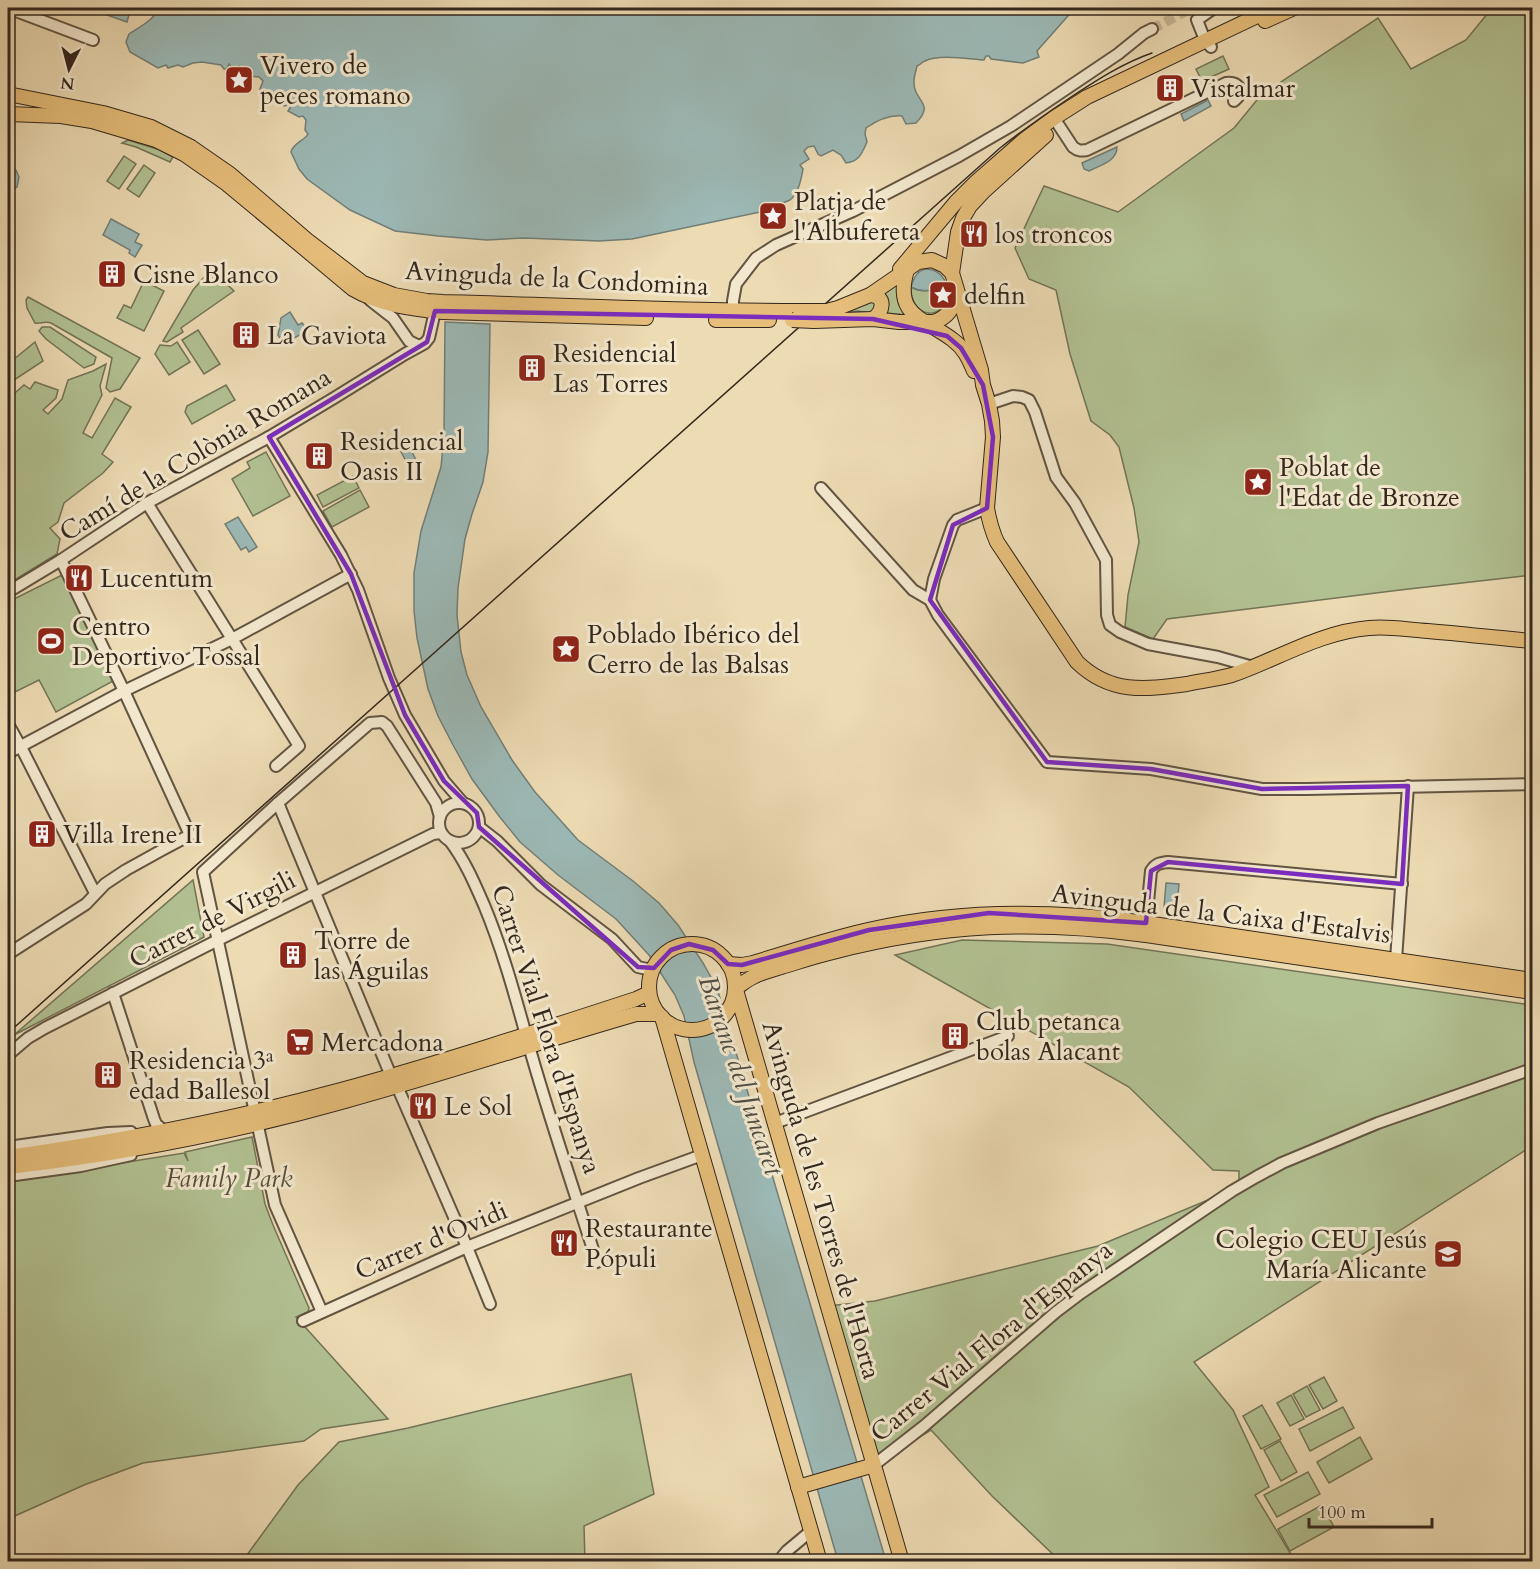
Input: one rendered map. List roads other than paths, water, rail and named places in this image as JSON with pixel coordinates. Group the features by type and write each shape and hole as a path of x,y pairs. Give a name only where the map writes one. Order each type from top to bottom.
{"main road":[{"path":"889,282 956,202 1024,140 1274,8"},
{"path":"1208,44 1294,8"},
{"name":"Avinguda de la Condomina","path":"8,94 103,113 151,127 191,147 230,174 307,240 363,283 394,295 437,306"},
{"name":"Avinguda de la Condomina","path":"8,114 61,116 92,121 156,140 184,154 227,184 337,277 362,295 386,303 492,308 623,307 736,316 796,315 838,308 870,295 908,269"},
{"path":"1056,122 970,206 958,232 952,273 981,370 993,437 988,519 998,542 1077,662 1088,672 1111,684 1153,688 1230,675 1322,638 1370,628 1533,641"},
{"path":"918,247 908,269 903,289 904,299 915,316 947,336 961,348 983,385"},
{"path":"908,269 918,262 932,260 945,266 952,273"},
{"path":"924,321 933,322 946,315 954,302 956,288"},
{"path":"870,295 878,298 882,304 881,310 873,320"},
{"name":"Avinguda de la Condomina","path":"796,315 814,321 924,321"},
{"name":"Avinguda de la Condomina","path":"899,322 923,327 947,336"},
{"name":"Avinguda de la Caixa d'Estalvis","path":"728,964 753,963 869,930 928,920 989,913 1064,914 1099,916 1533,980"},
{"name":"Avinguda de la Caixa d'Estalvis","path":"736,989 757,975 872,942 935,931 989,926 1052,926 1099,928 1146,934 1533,992"},
{"path":"689,944 700,945 719,954 728,964 734,975 736,989 734,1000 721,1020 706,1029 692,1031 681,1029 669,1024 653,1007 649,985 654,968 658,961 671,950 689,944"},
{"name":"Avinguda de les Torres de l'Horta","path":"736,989 775,1123 867,1467 902,1561"},
{"path":"528,1040 649,993"},
{"path":"8,1167 45,1163 256,1117 340,1090 394,1081 528,1040 636,1014 660,1016"},
{"path":"660,1016 820,1562"},
{"path":"8,1157 163,1137"},
{"name":"Carrer Vial Flora d'Espanya","path":"798,1487 867,1467"}],"street":[{"path":"8,8 93,40"},
{"path":"1208,44 1197,20 1214,8"},
{"path":"736,316 734,294 736,284 756,258 776,245 853,212 1011,126 1118,54 1152,28"},
{"path":"1056,122 1073,147 1082,151 1226,83 1232,82 1240,90 1238,97 1234,100"},
{"path":"362,295 393,318 414,344 425,343 429,338 437,306"},
{"name":"Camí de la Colònia Romana","path":"8,592 147,503 269,437 405,354 414,344"},
{"path":"988,404 1013,396 1029,400 1056,477 1075,503 1106,560 1107,615 1110,625 1148,644 1218,657 1253,667"},
{"path":"269,437 351,574 405,715 444,781 463,803 477,813 479,819 475,837 469,841 456,843 445,837 439,823 440,817 436,803 387,726 382,722 370,723 203,872 275,1205 322,1312"},
{"path":"821,488 913,590 930,600 938,615 1047,762 1151,769 1262,789 1533,784"},
{"path":"147,503 299,746 276,766"},
{"path":"930,600 934,579 952,525 957,520 987,508"},
{"path":"8,954 86,904 105,884 126,870 190,835 61,560"},
{"path":"8,753 124,691 232,639 351,574"},
{"path":"8,724 95,893"},
{"path":"444,781 447,807"},
{"path":"1396,960 1408,786"},
{"path":"278,803 394,1081 467,1247 489,1304"},
{"path":"440,817 447,807 463,803"},
{"path":"479,827 497,841 541,885 612,939 638,967 654,968"},
{"name":"Carrer de Virgili","path":"8,1055 28,1038 314,892 432,834 445,837"},
{"name":"Carrer Vial Flora d'Espanya","path":"445,837 459,853 469,871 493,926 597,1262"},
{"path":"1146,923 1150,872 1159,863 1402,884"},
{"path":"113,993 154,1119 163,1137"},
{"path":"775,1123 1008,1036"},
{"name":"Carrer Vial Flora d'Espanya","path":"867,1467 910,1438 1032,1332 1081,1293 1256,1177 1295,1157 1370,1126 1533,1069"},
{"path":"8,1147 108,1133 163,1137"},
{"path":"8,1176 110,1160 129,1155 163,1137"},
{"name":"Carrer Vial Flora d'Espanya","path":"578,1202 702,1155"},
{"name":"Carrer d'Ovidi","path":"303,1321 467,1247 578,1202"},
{"path":"778,1562 787,1551 811,1531"}],"water":[{"path":"107,8 131,8 127,22 104,14"},
{"path":"158,8 1075,8 1037,51 1039,57 1023,63 991,59 986,56 984,60 931,59 917,66 914,79 915,88 924,106 924,111 916,123 906,124 902,116 893,116 870,125 866,128 867,142 860,156 846,163 841,155 833,150 821,156 814,146 808,147 804,151 809,159 800,165 803,169 800,181 796,194 790,200 760,212 632,239 599,241 524,238 487,240 395,231 350,210 307,179 299,169 291,152 294,146 308,134 305,130 306,120 303,116 299,117 288,111 293,103 284,106 281,101 272,101 260,94 263,81 259,77 245,75 239,66 233,69 229,64 227,69 221,65 202,62 183,67 178,65 168,68 166,65 158,68 130,52 126,42 129,34 150,20"},
{"path":"1208,100 1211,106 1184,121 1181,114"},
{"path":"1117,147 1114,156 1108,162 1089,171 1084,169 1082,163"},
{"path":"8,167 16,170 19,177 17,187 8,193"},
{"path":"111,219 139,234 135,242 142,245 135,257 129,253 130,250 103,235"},
{"path":"926,269 938,273 946,283 929,291 911,287 918,273"},
{"path":"290,312 298,325 302,323 308,330 284,344 278,335 281,318"},
{"name":"Barranc del Juncaret","path":"445,322 490,324 488,452 483,482 465,539 458,588 457,615 461,652 467,675 481,707 512,760 535,792 578,840 659,903 678,925 717,988 886,1561 838,1561 694,1062 684,1016 675,995 649,955 616,919 558,875 520,842 499,816 472,779 438,716 428,689 417,638 414,573 421,531 441,467 444,436"},
{"path":"414,437 417,446 411,450 416,460 408,465 399,448"},
{"path":"238,517 257,547 249,552 246,547 241,550 225,524"},
{"path":"1166,883 1179,884 1177,908 1164,907"}],"tunnel":[{"path":"1152,29 1192,8"}],"tram line":[{"path":"8,1033 1000,148 1091,84 1120,67 1152,53"}],"place":[{"name":"Vivero de peces romano","path":"239,80"},
{"name":"Vistalmar","path":"1170,88"},
{"name":"Platja de l'Albufereta","path":"773,216"},
{"name":"los troncos","path":"974,234"},
{"name":"Cisne Blanco","path":"112,274"},
{"name":"delfin","path":"943,295"},
{"name":"La Gaviota","path":"246,335"},
{"name":"Residencial Las Torres","path":"532,368"},
{"name":"Residencial Oasis II","path":"319,456"},
{"name":"Poblat de l'Edat de Bronze","path":"1258,482"},
{"name":"Lucentum","path":"79,578"},
{"name":"Centro Deportivo Tossal","path":"51,641"},
{"name":"Poblado Ibérico del Cerro de las Balsas","path":"566,649"},
{"name":"Villa Irene II","path":"42,834"},
{"name":"Torre de las Águilas","path":"293,955"},
{"name":"Club petanca bolas Alacant","path":"955,1036"},
{"name":"Mercadona","path":"300,1042"},
{"name":"Residencia 3ª edad Ballesol","path":"108,1075"},
{"name":"Le Sol","path":"423,1106"},
{"name":"Restaurante Pópuli","path":"564,1243"},
{"name":"Colegio CEU Jesús María Alicante","path":"1448,1254"}],"park label":[{"name":"Family Park","path":"229,1178"}]}
